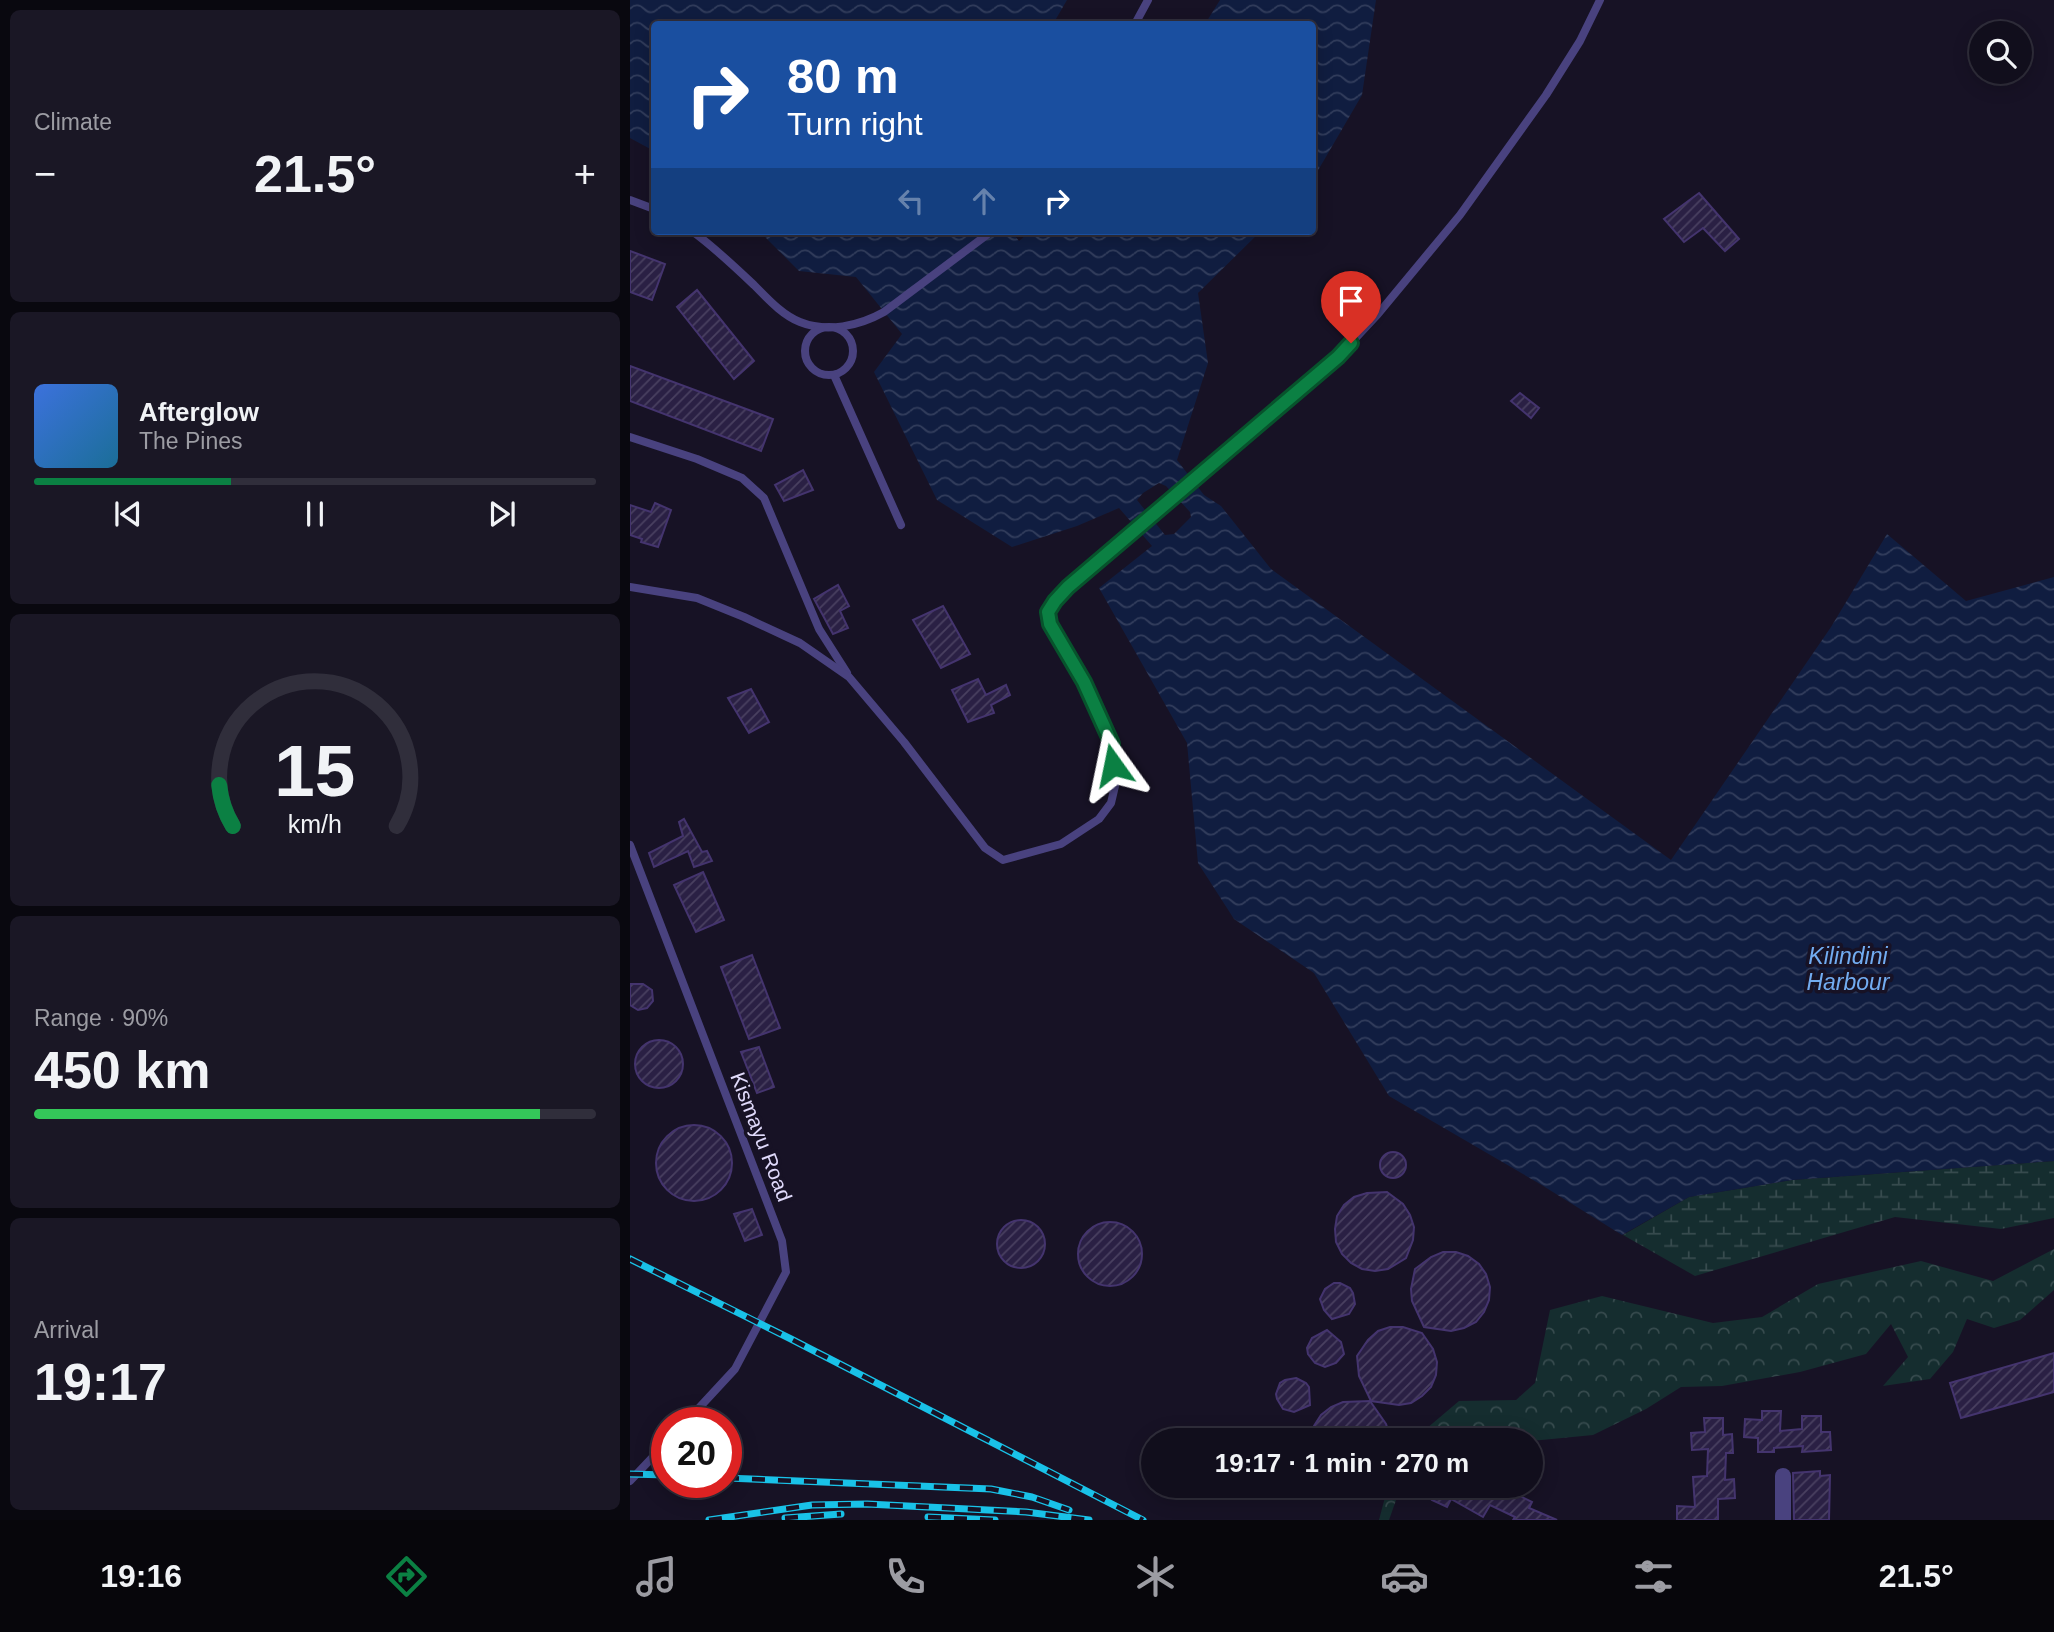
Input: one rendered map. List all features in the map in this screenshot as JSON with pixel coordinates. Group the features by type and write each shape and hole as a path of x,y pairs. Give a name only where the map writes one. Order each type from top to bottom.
{"street":[{"path":"1783,1476 1783,1520"}],"lane":[{"path":"1137,21 1148,0"},
{"path":"630,436 743,478 764,498 819,629 849,677 904,742 985,848 1003,860 1061,844 1099,819 1111,803 1115,786 1112,744 1084,682 1050,624 1048,612 1055,601 1068,587 1338,357 1378,314 1460,215 1546,95 1580,41 1600,0"},
{"path":"630,200 651,208"},
{"path":"697,235 731,263 782,312 798,322 828,327 846,335 853,347 850,362 846,368 834,374 819,373 813,369 805,352 811,336 816,331 828,327 870,320 987,235"},
{"path":"834,374 901,525"},
{"path":"630,587 697,598 744,617 800,643 849,677"},
{"name":"Kismayu Road","path":"630,845 782,1241 786,1272 735,1369 700,1407"},
{"path":"630,1480 651,1458"}],"green space":[{"path":"2054,1161 2054,1218 2001,1229 1895,1217 1695,1276 1623,1235 1689,1197 1792,1180"},
{"path":"2054,1249 2054,1290 2020,1320 1994,1328 1967,1319 1953,1352 1930,1379 1883,1386 1908,1357 1891,1324 1866,1354 1800,1372 1722,1386 1681,1387 1646,1409 1593,1435 1543,1440 1543,1428 1427,1428 1459,1401 1516,1400 1535,1383 1550,1310 1602,1296 1713,1323 1762,1317 1818,1284 1921,1261 1993,1281"},
{"path":"1385,1498 1397,1498 1389,1520 1379,1520"}],"water":[{"path":"630,0 1067,0 1055,21 651,21 651,149 630,138"},
{"path":"1220,0 1376,0 1362,95 1316,174 1316,21 1207,21"},
{"name":"Kilindini Harbour","path":"763,235 1014,235 1019,241 1026,235 1257,235 1198,293 1208,363 1177,460 1204,495 1221,506 1271,569 1671,860 1831,627 1887,534 1966,601 2054,577 2054,1161 1792,1180 1689,1197 1622,1235 1389,1096 1314,973 1234,919 1198,863 1187,743 1099,588 1152,546 1119,508 1077,526 1012,547 937,500 874,372 902,334 856,277 799,271","holes":["1159,483 1166,486 1190,512 1191,517 1174,534 1165,535 1137,500"]}],"building":[{"path":"1699,193 1739,239 1725,251 1703,228 1684,242 1664,219"},
{"path":"630,251 665,264 652,300 630,292"},
{"path":"697,290 754,361 734,379 677,307"},
{"path":"630,366 773,419 761,451 630,401"},
{"path":"1520,393 1539,408 1531,418 1511,401"},
{"path":"803,470 813,490 784,501 775,485"},
{"path":"655,503 671,510 658,547 641,542 642,539 630,535 630,505 651,512"},
{"path":"838,585 849,606 840,611 848,628 833,634 814,599"},
{"path":"943,606 970,654 941,668 913,620"},
{"path":"978,679 986,695 1006,685 1010,695 991,705 994,713 968,722 952,690"},
{"path":"751,689 769,722 749,733 728,698"},
{"path":"684,819 702,852 707,851 712,861 694,867 688,851 654,867 649,853 683,836 679,822"},
{"path":"703,872 724,920 696,932 674,885"},
{"path":"752,955 780,1028 749,1039 721,967"},
{"path":"630,984 643,984 652,990 653,1001 647,1008 638,1010 630,1005"},
{"path":"659,1040 676,1047 683,1064 676,1081 659,1088 642,1081 635,1064 642,1047"},
{"path":"759,1047 774,1087 757,1093 741,1052"},
{"path":"694,1125 708,1128 721,1136 729,1149 732,1163 729,1177 721,1190 708,1198 694,1201 680,1198 667,1190 659,1177 656,1163 659,1149 667,1136 680,1128"},
{"path":"1393,1152 1402,1156 1406,1165 1402,1174 1393,1178 1384,1174 1380,1165 1384,1156"},
{"path":"1387,1192 1403,1204 1410,1215 1414,1227 1413,1240 1406,1258 1388,1269 1362,1269 1342,1254 1336,1242 1337,1216 1344,1205 1354,1197"},
{"path":"752,1209 762,1235 745,1241 734,1214"},
{"path":"1021,1220 1038,1227 1045,1244 1038,1261 1021,1268 1004,1261 997,1244 1004,1227"},
{"path":"1110,1222 1122,1224 1133,1231 1140,1242 1140,1266 1133,1277 1122,1284 1110,1286 1098,1284 1087,1277 1080,1266 1078,1254 1080,1242 1087,1231 1098,1224"},
{"path":"1443,1252 1468,1256 1479,1264 1490,1287 1489,1300 1476,1322 1451,1331 1424,1327 1412,1301 1411,1289 1415,1269"},
{"path":"1334,1283 1350,1288 1355,1304 1349,1314 1332,1319 1324,1310 1320,1299 1325,1289"},
{"path":"1403,1327 1422,1333 1433,1349 1437,1362 1431,1387 1411,1403 1399,1405 1371,1401 1359,1376 1357,1356 1378,1331"},
{"path":"1327,1330 1341,1342 1344,1354 1336,1363 1325,1367 1315,1363 1307,1348 1312,1338"},
{"path":"2054,1353 2054,1392 1961,1418 1950,1383"},
{"path":"1296,1378 1309,1387 1310,1405 1294,1412 1283,1409 1276,1394 1280,1383"},
{"path":"1370,1401 1387,1428 1314,1428 1321,1415 1343,1402"},
{"path":"1762,1411 1781,1411 1780,1431 1802,1429 1802,1416 1821,1416 1821,1432 1830,1432 1831,1450 1802,1452 1803,1446 1774,1448 1774,1452 1758,1452 1758,1438 1744,1437 1745,1419 1762,1420"},
{"path":"1704,1418 1723,1418 1723,1435 1732,1434 1733,1453 1726,1453 1725,1480 1734,1479 1735,1498 1718,1499 1718,1520 1677,1520 1677,1506 1695,1507 1693,1477 1707,1476 1708,1449 1692,1450 1691,1433 1705,1432"},
{"path":"1820,1471 1820,1476 1830,1475 1829,1520 1794,1520 1793,1473"},
{"path":"1433,1498 1524,1498 1532,1502 1529,1508 1557,1520 1513,1520 1515,1517 1490,1505 1483,1517 1451,1499 1447,1507 1432,1500"}],"railway":[{"path":"630,1259 1143,1520"},
{"path":"630,1474 651,1475"},
{"path":"742,1479 991,1489 1032,1497 1069,1510"},
{"path":"709,1520 812,1505 867,1504 1026,1512 1089,1520"},
{"path":"785,1518 841,1514"},
{"path":"928,1517 995,1520"}],"route":[{"path":"1113,765 1112,744 1084,682 1050,624 1048,612 1068,587 1338,357 1351,343"}]}
